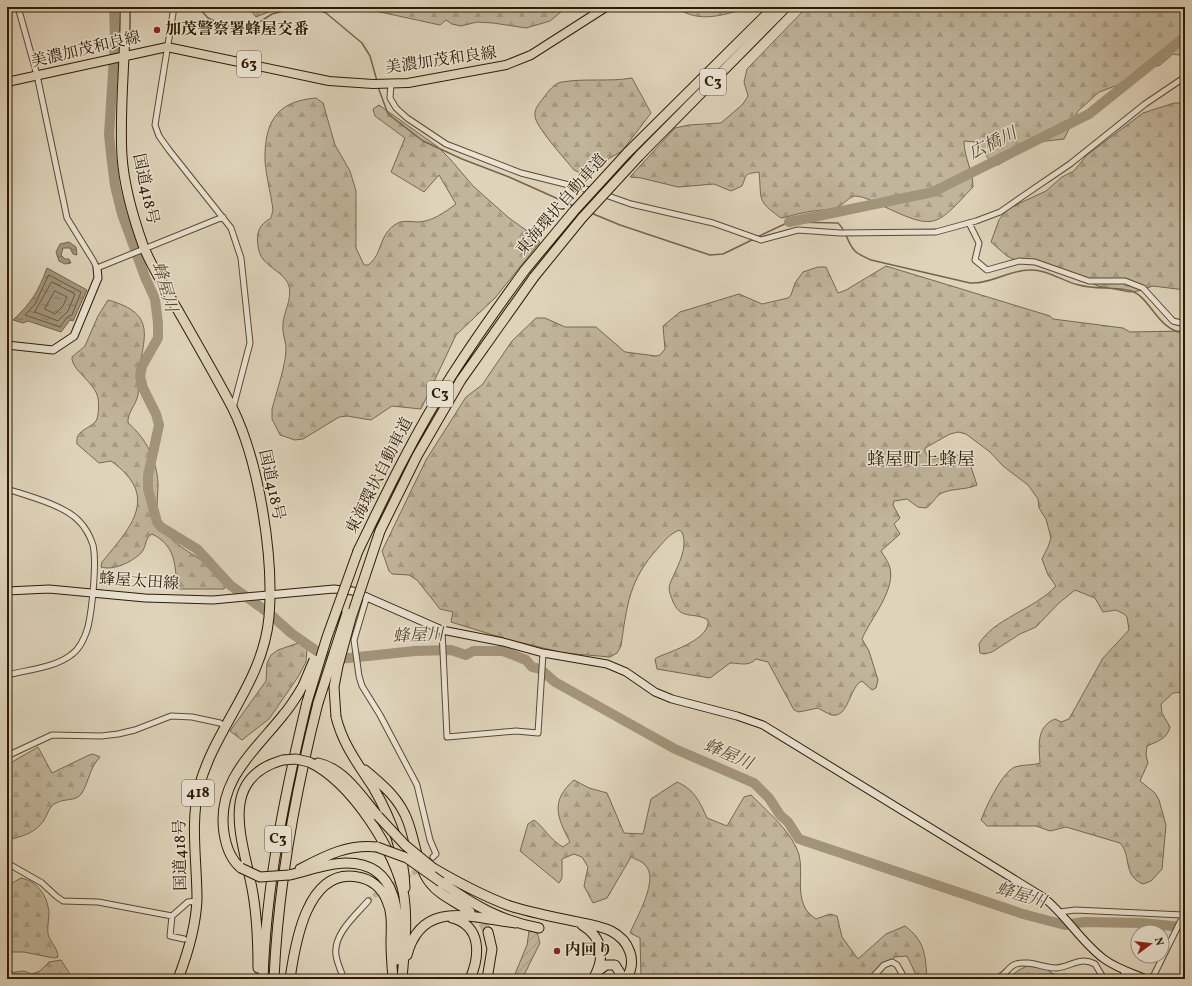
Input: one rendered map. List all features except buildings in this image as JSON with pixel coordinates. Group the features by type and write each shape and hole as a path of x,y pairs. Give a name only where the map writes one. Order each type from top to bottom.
{"highway":[{"name":"国道418号","path":"125,7 125,55 121,123 122,158 128,194 144,248 233,409 248,449 263,516 269,561 268,620 258,664 203,774 196,803 195,837 197,901 191,941 178,979"},
{"name":"東海環状自動車道","path":"263,979 268,912 277,849 285,800 307,702 324,645 358,551 409,449 452,374 525,270 574,211 627,153 774,7"},
{"name":"東海環状自動車道","path":"274,979 279,909 286,856 295,802 318,703 345,619 380,531 417,456 461,380 534,277 582,218 639,156 786,7"},
{"path":"380,531 351,618 334,687 336,717 341,735 354,760 380,801 397,841 405,877 405,909 398,979"},
{"path":"358,551 345,578 303,686 285,713 243,761 229,789 224,810 223,830 229,853 240,868 260,877 289,875 346,863 365,867 384,878 393,893 398,911 398,979"},
{"path":"259,979 253,895 240,834 238,814 241,796 252,779 266,766 283,760 296,759 327,765 341,773 405,845 433,868 500,902 524,910 609,930 624,940 630,950 632,959 631,968 626,979"},
{"path":"354,760 385,787 398,803 408,821 423,870 429,882 440,893 470,912"},
{"path":"309,762 324,770 338,782 372,825 388,853 398,875 405,909"},
{"path":"289,875 342,849 357,846 377,847 406,858 494,915 516,923"},
{"path":"290,979 299,933 313,898 319,891 332,881 348,876 363,878 371,882 381,890 387,901 391,916 398,979"},
{"path":"398,979 417,931 426,922 444,916 459,916 516,923 539,928"},
{"path":"444,916 459,920 468,928 474,937 478,955 470,979"},
{"path":"578,922 593,933 599,943 601,960 594,977"},
{"path":"487,979 492,949 488,932"},
{"path":"594,977 603,966 612,964 619,970 620,979"}],"main road":[{"name":"美濃加茂和良線","path":"7,82 167,47 329,81 388,84 506,66 531,55 606,7"}],"street":[{"path":"7,345 53,350 74,336 98,278 97,268 93,260 67,218 37,75 18,7"},
{"path":"174,7 155,125 159,136 223,217 230,228 241,258 250,343 233,409"},
{"path":"388,84 390,98 396,108 407,118 446,144 521,173 596,192 631,204 713,223 761,240 798,230 840,233 936,232 969,223 1000,212 1070,164 1145,104 1185,77"},
{"path":"97,268 223,217"},
{"path":"969,223 979,243 975,260 987,270 1019,261 1035,262 1089,281 1125,281 1143,288 1173,321 1185,324"},
{"path":"7,490 68,512 79,521 86,530 93,545 94,560 88,628 77,650 58,662 7,675"},
{"name":"蜂屋太田線","path":"7,591 49,589 145,598 213,600 334,589 353,591 442,630 503,642 543,653 607,664 626,672 655,692 672,699 737,716 763,725 1043,897 1060,912 1104,959 1125,971 1146,979"},
{"path":"367,596 354,640 359,676 362,686 380,715 417,785 430,840 436,854 433,857"},
{"path":"442,630 441,644 447,737 516,731 538,733 543,653"},
{"path":"7,756 52,735 101,736 118,734 135,730 171,716 185,716 214,722 226,727"},
{"path":"7,862 42,883 63,901 98,902 172,916"},
{"path":"184,939 170,936 172,916 188,902 197,901"},
{"path":"344,979 337,959 336,947 340,936 347,925 368,901"},
{"path":"1060,912 1075,910 1184,915 1152,979"},
{"path":"992,979 1002,976 1015,964 1023,963 1054,968 1063,967 1074,962 1084,961 1095,964 1104,979"},
{"path":"870,979 884,965 892,962 897,964 905,979"},
{"path":"1121,979 1125,971"}],"green space":[{"path":"248,7 281,7 256,17"},
{"path":"357,7 567,7 550,21 526,28 477,22 461,26 452,24 446,20 440,25"},
{"path":"675,7 752,7 722,15 703,17 694,16"},
{"path":"807,7 1183,7 1185,14 1185,56 1173,54 1160,65 1135,73 1126,82 1099,92 1078,111 1064,139 1038,142 998,165 991,162 976,142 964,141 965,153 972,175 973,187 951,210 934,221 926,222 902,215 867,199 856,196 853,196 835,208 806,212 781,218 767,207 762,199 759,172 748,174 742,186 731,191 714,184 678,187 641,178 630,177 675,128 689,125 721,123 743,104 748,96 744,82 747,69"},
{"path":"632,78 651,113 622,151 582,174 574,170 536,121 535,110 552,88 559,83 580,80 615,80"},
{"path":"316,98 323,103 335,145 350,171 356,191 356,248 364,265 368,265 373,261 387,232 398,223 405,221 419,222 429,220 439,216 456,204 439,175 424,192 391,172 405,138 375,116 373,109 379,105 438,147 473,186 509,218 533,235 540,242 495,298 456,335 421,409 392,406 371,420 347,416 339,417 303,439 295,440 280,435 272,419 272,409 286,355 283,328 290,291 289,285 282,276 262,258 258,246 258,233 261,226 271,218 273,210 265,160 268,130 277,114 284,108 293,103"},
{"path":"1174,103 1185,103 1185,290 1153,286 1138,291 1129,292 1098,286 1072,275 1061,268 1015,260 1007,256 991,242 999,220 1007,209 1046,191 1062,177 1074,171 1087,155 1143,113"},
{"path":"886,266 1050,316 1053,319 1123,328 1130,332 1185,331 1185,692 1173,693 1161,704 1162,713 1170,727 1169,731 1164,737 1147,746 1146,755 1148,763 1140,781 1155,793 1159,800 1166,825 1162,869 1151,881 1143,884 1132,876 1124,848 1120,843 1066,827 1050,831 1036,826 987,826 981,820 995,790 1010,770 1018,766 1040,763 1039,743 1044,727 1055,719 1061,722 1069,719 1103,658 1129,630 1127,617 1124,614 1116,610 1103,612 1095,598 1075,590 1059,603 1036,627 1020,634 992,652 984,654 980,653 979,644 985,635 1004,621 1037,601 1056,586 1048,575 1042,559 1051,538 1046,519 1039,508 1038,499 1028,485 1003,466 990,452 966,434 958,432 950,434 925,448 925,452 929,458 933,459 959,455 970,464 977,485 942,493 926,508 918,507 907,499 894,501 893,505 900,518 894,524 900,534 881,551 889,565 891,574 890,583 882,603 862,639 869,651 878,680 876,688 872,690 862,681 854,689 846,707 838,715 832,715 818,708 799,712 794,710 768,662 756,659 747,664 730,663 710,678 657,669 655,659 681,648 697,638 707,627 708,620 703,617 688,615 679,611 675,606 669,590 669,586 683,552 684,538 682,532 679,530 670,535 663,542 648,560 635,582 625,618 621,646 617,653 610,657 564,653 506,639 451,622 453,612 440,609 417,580 409,575 392,574 389,571 382,551 426,460 466,397 482,385 512,341 536,318 545,318 565,327 596,327 625,352 656,356 660,355 665,349 663,326 680,312 739,294 762,304 788,298 791,295 795,283 803,272 818,267 826,267 838,293 846,290"},
{"path":"108,300 135,312 141,320 144,329 138,379 138,395 129,416 128,423 140,435 153,458 158,484 157,509 160,523 175,542 213,569 226,586 224,589 177,589 175,564 170,550 166,544 152,534 149,536 143,551 133,560 117,567 101,567 102,562 123,536 131,523 136,511 138,499 134,486 126,474 111,461 99,463 77,444 77,439 80,433 92,425 96,420 99,403 96,392 75,367 72,357 85,346 98,316"},
{"path":"298,643 302,644 307,649 306,662 298,677 269,719 242,740 230,731 266,681 267,663 271,655 278,650"},
{"path":"38,747 52,773 89,755 93,754 100,757 94,765 80,796 54,804 37,828 23,836 7,840 7,765"},
{"path":"574,780 589,788 607,793 624,833 643,834 651,799 677,782 692,792 699,801 707,818 727,826 744,797 751,795 782,826 796,847 800,861 802,901 808,912 816,919 830,914 837,916 842,937 858,959 886,934 905,926 917,937 923,948 927,977 918,979 907,956 895,957 866,979 639,979 641,976 640,938 630,933 648,889 650,879 649,871 644,864 631,857 607,898 593,903 584,886 588,867 582,857 574,854 562,859 562,878 559,883 520,851 528,824 534,820 558,844 563,847 570,842 559,817 558,810 561,795"},
{"path":"21,878 32,882 40,890 46,900 49,912 48,934 57,951 58,957 54,958 24,952 7,952 7,886"},
{"path":"529,931 537,932 540,943 522,979 513,979 527,945"},
{"path":"61,960 73,979 7,979 7,973 24,971 32,974 40,971 49,962"},
{"path":"1031,964 1043,967 1062,979 1007,979 1019,970"}],"water":[{"path":"69,242 76,247 77,255 73,254 70,248 63,248 61,255 65,259 69,259 71,263 65,264 59,261 56,252 60,244"},
{"path":"47,268 87,290 73,321 70,320 61,332 28,321 23,323 13,320 34,296 41,284"}],"waterway":[{"name":"蜂屋川","path":"114,7 115,42 109,134 115,186 122,214 145,277 155,299 158,338 142,366 140,376 143,388 156,414 159,425 148,476 148,489 157,522 161,527 197,549 230,585 270,614 291,633 321,654 339,659 415,651 451,650 466,655 473,651 503,651 526,660 532,667 540,669 555,682 675,749 754,783 769,798 799,839 1023,914 1065,925 1084,922 1142,923 1182,927 1185,929"},
{"path":"198,7 208,18 226,26 241,28 255,25 272,14 291,9 316,9 326,13 362,43 370,56 377,81"},
{"name":"広橋川","path":"789,222 933,192 1089,114 1185,37"},
{"path":"378,87 388,114 423,141 574,206"},
{"path":"591,213 620,225 710,255 723,254 754,239"},
{"path":"757,237 789,222 838,223 843,229 854,250 860,255 871,260 970,283 978,283 1014,272 1036,270 1085,286 1131,291 1138,294 1168,327 1185,333"}],"tunnel":[{"path":"368,901 375,895 415,872 433,857"},
{"path":"472,914 482,922 488,932"}],"place":[{"name":"加茂警察署蜂屋交番","path":"157,30"},
{"name":"内回り","path":"557,951"}],"district":[{"name":"蜂屋町上蜂屋","path":"921,460"}]}
